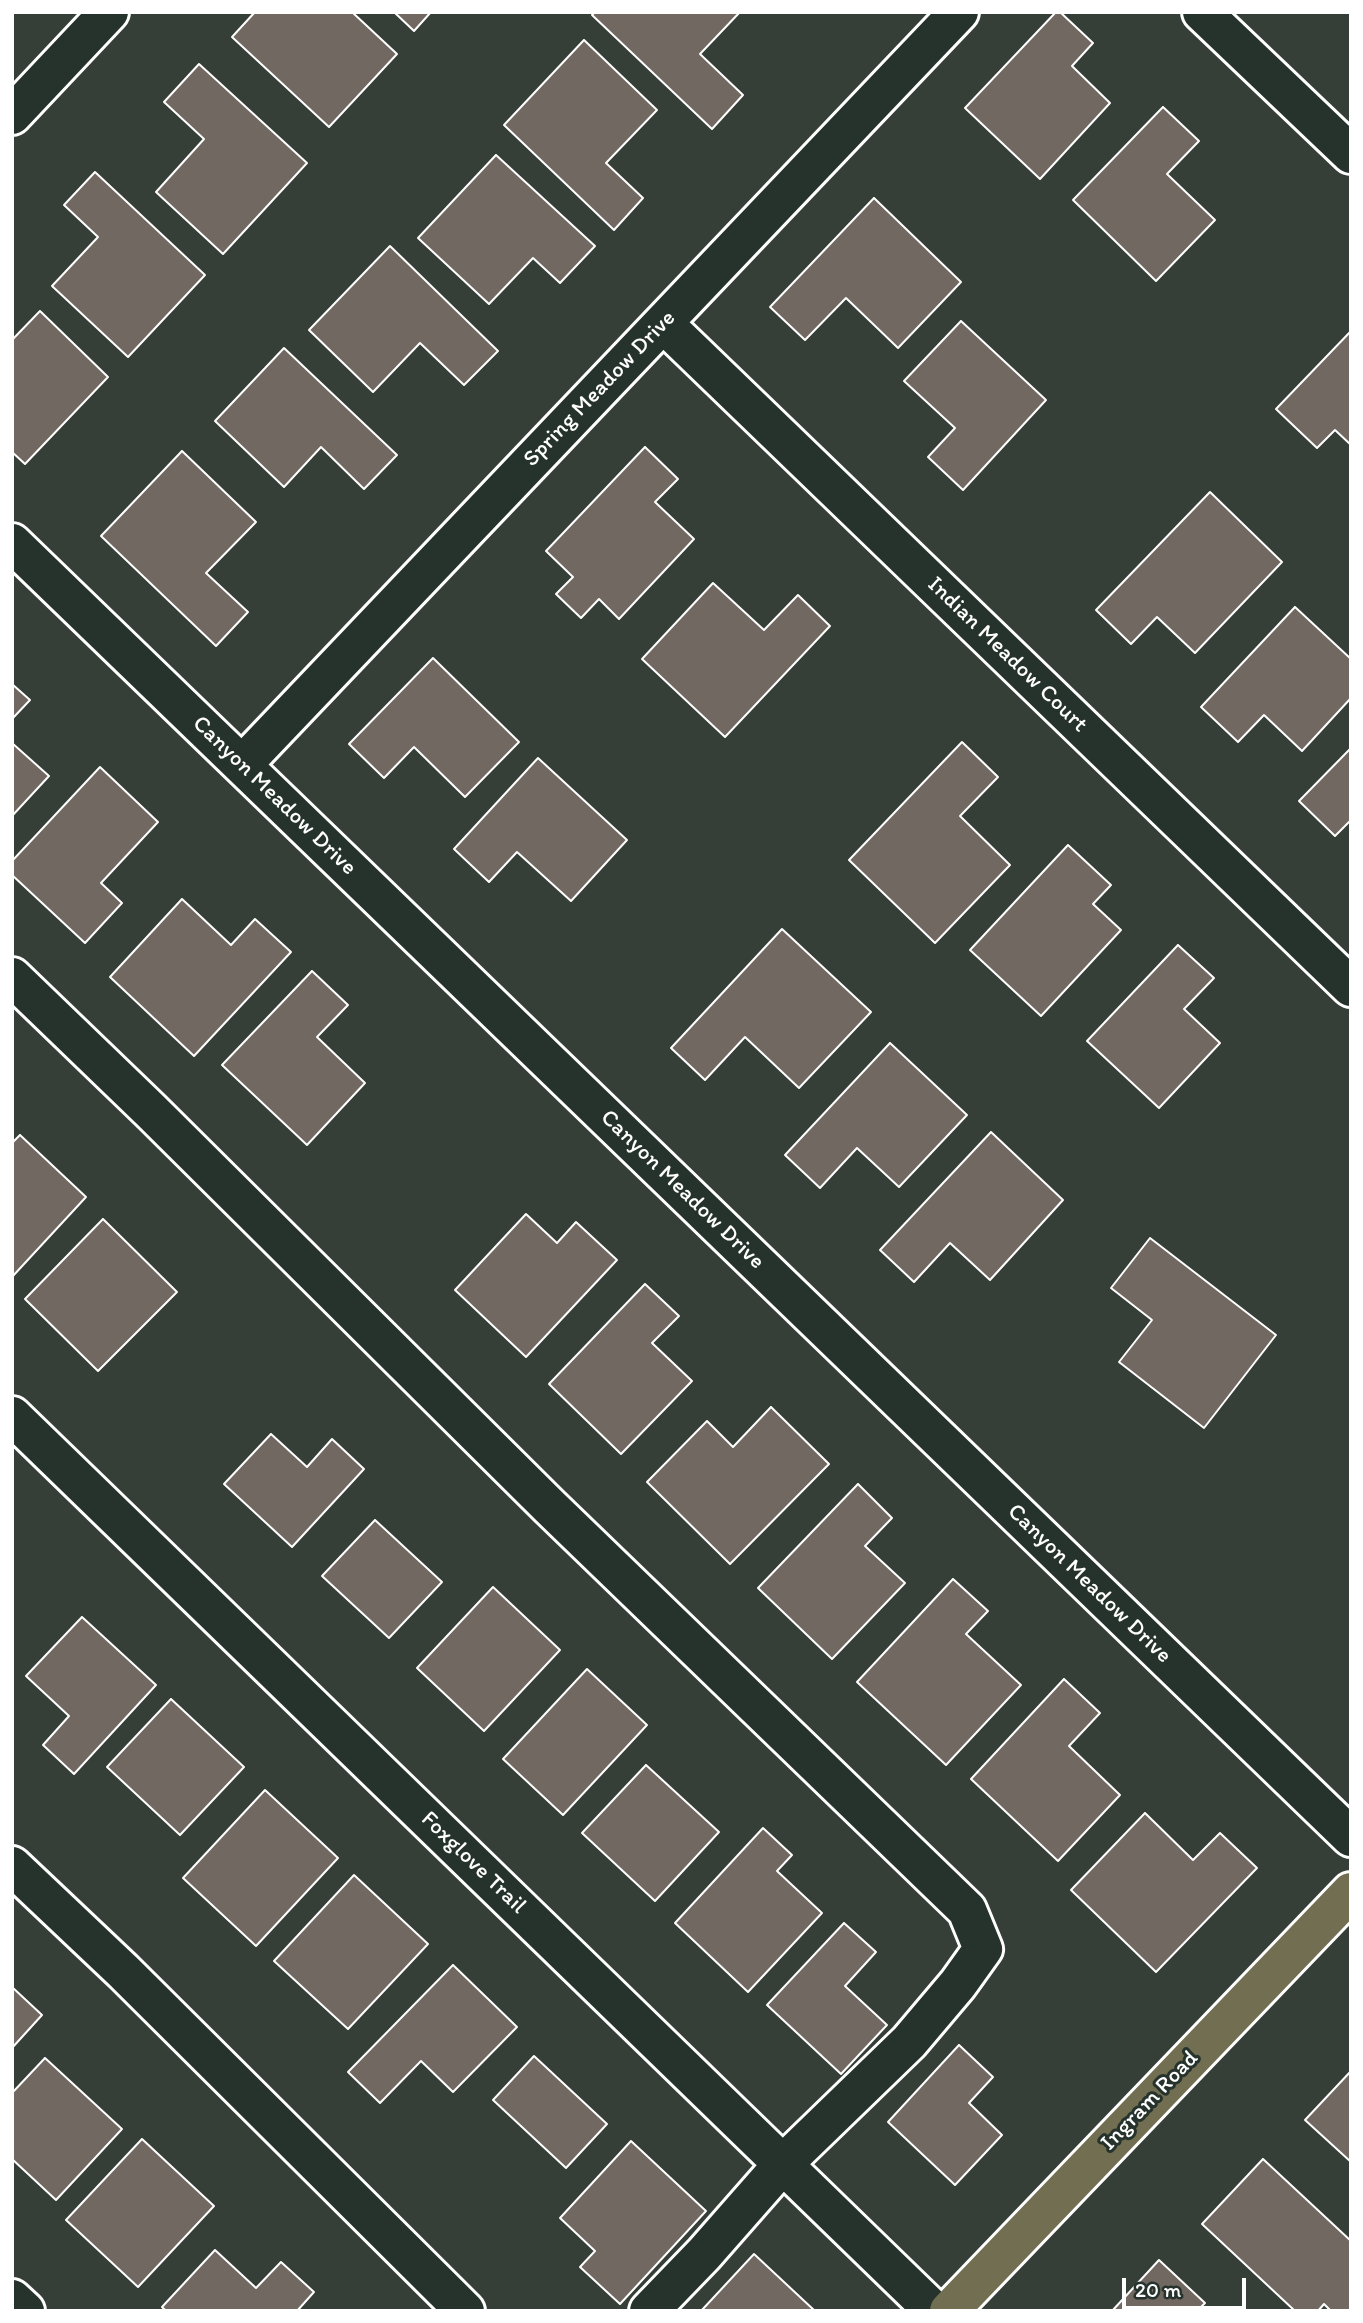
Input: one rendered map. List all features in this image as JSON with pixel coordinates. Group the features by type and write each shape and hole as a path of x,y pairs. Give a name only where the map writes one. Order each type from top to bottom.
{"main road":[{"name":"Ingram Road","path":"948,2311 1351,1892"}],"street":[{"path":"12,115 109,12"},
{"name":"Spring Meadow Drive","path":"242,765 959,12"},
{"path":"1202,12 1351,154"},
{"name":"Indian Meadow Court","path":"663,323 1351,987"},
{"name":"Canyon Meadow Drive","path":"12,543 1351,1837"},
{"path":"12,977 560,1517 967,1910 983,1949 958,1984 909,2042 783,2164 704,2255 649,2311"},
{"name":"Foxglove Trail","path":"12,1416 934,2311"},
{"path":"12,1866 123,1971 466,2311"},
{"path":"12,2299 24,2311"}],"building":[{"path":"255,12 352,12 397,54 329,127 232,37"},
{"path":"394,12 431,12 414,31"},
{"path":"595,12 740,12 700,54 743,95 712,129 592,15"},
{"path":"1056,12 1060,12 1093,43 1072,66 1110,103 1040,179 965,108"},
{"path":"584,40 657,110 606,163 643,198 614,230 504,125"},
{"path":"199,64 307,163 223,254 156,192 204,139 164,102"},
{"path":"1163,107 1199,141 1167,174 1215,220 1156,281 1073,200"},
{"path":"496,155 595,246 560,283 533,258 489,304 418,238"},
{"path":"95,172 205,275 128,357 52,286 98,237 64,205"},
{"path":"874,198 961,282 898,348 846,298 805,340 770,307"},
{"path":"390,246 498,351 464,385 420,343 373,392 309,330"},
{"path":"40,311 108,377 25,464 12,452 12,340"},
{"path":"961,321 1046,400 963,490 928,457 955,428 904,381"},
{"path":"1351,331 1351,445 1335,430 1317,448 1276,409"},
{"path":"284,348 397,455 364,489 321,447 284,487 215,421"},
{"path":"645,447 678,479 655,502 694,539 619,619 599,599 581,618 556,594 573,577 546,551"},
{"path":"182,451 256,522 206,573 248,612 216,646 101,536"},
{"path":"1210,492 1282,562 1195,653 1157,617 1131,644 1096,610"},
{"path":"713,583 764,630 798,595 830,626 725,737 642,659"},
{"path":"1295,607 1351,659 1351,698 1302,751 1264,715 1238,742 1201,707"},
{"path":"433,658 519,742 465,797 414,747 384,778 349,744"},
{"path":"12,684 30,700 12,719"},
{"path":"962,742 998,777 960,816 1010,865 935,943 849,860"},
{"path":"12,743 49,776 12,816"},
{"path":"1351,748 1351,820 1335,836 1299,801"},
{"path":"538,758 627,840 571,901 517,852 489,882 454,849"},
{"path":"100,767 158,822 101,883 122,903 85,943 12,875 12,861"},
{"path":"1068,845 1111,885 1093,904 1121,930 1041,1016 970,950"},
{"path":"182,899 231,945 255,919 291,952 194,1056 110,977"},
{"path":"782,929 871,1012 799,1088 745,1037 705,1080 671,1048"},
{"path":"1178,945 1214,978 1184,1009 1220,1043 1159,1108 1087,1041"},
{"path":"312,971 348,1005 317,1037 365,1083 307,1145 222,1065"},
{"path":"890,1043 967,1115 899,1187 857,1148 820,1188 785,1155"},
{"path":"991,1132 1063,1200 990,1280 950,1243 914,1282 880,1250"},
{"path":"20,1135 86,1197 12,1277 12,1143"},
{"path":"526,1214 557,1243 576,1222 617,1260 526,1357 455,1290"},
{"path":"103,1219 177,1292 98,1371 25,1299"},
{"path":"1150,1238 1276,1335 1204,1428 1119,1362 1152,1320 1111,1288"},
{"path":"645,1284 679,1316 652,1343 692,1381 621,1454 549,1384"},
{"path":"771,1407 829,1464 730,1564 647,1482 707,1421 733,1447"},
{"path":"271,1434 307,1467 332,1439 364,1469 292,1547 224,1484"},
{"path":"858,1484 892,1518 865,1546 905,1583 832,1659 758,1588"},
{"path":"375,1520 442,1582 389,1638 322,1576"},
{"path":"953,1579 988,1611 966,1634 1021,1685 946,1765 857,1682"},
{"path":"493,1587 560,1650 484,1731 417,1668"},
{"path":"82,1617 156,1685 74,1774 43,1745 69,1716 26,1676"},
{"path":"587,1669 647,1725 563,1815 503,1759"},
{"path":"1064,1679 1100,1713 1069,1746 1120,1795 1058,1861 971,1779"},
{"path":"171,1699 244,1767 180,1835 107,1767"},
{"path":"646,1765 719,1832 655,1901 582,1833"},
{"path":"265,1790 338,1858 256,1946 183,1878"},
{"path":"1145,1813 1193,1860 1220,1833 1257,1868 1156,1972 1071,1890"},
{"path":"763,1828 792,1855 777,1871 822,1913 748,1992 675,1923"},
{"path":"354,1875 428,1944 348,2029 274,1961"},
{"path":"844,1923 876,1952 845,1986 887,2025 841,2074 767,2005"},
{"path":"453,1965 517,2027 453,2092 421,2061 380,2103 348,2072"},
{"path":"12,1987 42,2015 12,2048"},
{"path":"959,2045 993,2077 969,2103 1002,2135 955,2185 888,2122"},
{"path":"534,2056 607,2124 566,2168 493,2100"},
{"path":"45,2058 122,2129 56,2200 12,2159 12,2093"},
{"path":"1351,2071 1351,2162 1305,2120"},
{"path":"142,2139 214,2206 138,2287 66,2220"},
{"path":"631,2141 706,2211 620,2304 580,2267 595,2251 560,2218"},
{"path":"1263,2159 1351,2241 1350,2311 1331,2311 1324,2304 1318,2311 1295,2311 1202,2224"},
{"path":"215,2250 256,2288 281,2262 314,2292 297,2311 166,2311 162,2307"},
{"path":"754,2254 815,2311 701,2311"},
{"path":"1159,2260 1205,2303 1197,2311 1112,2311"}]}
